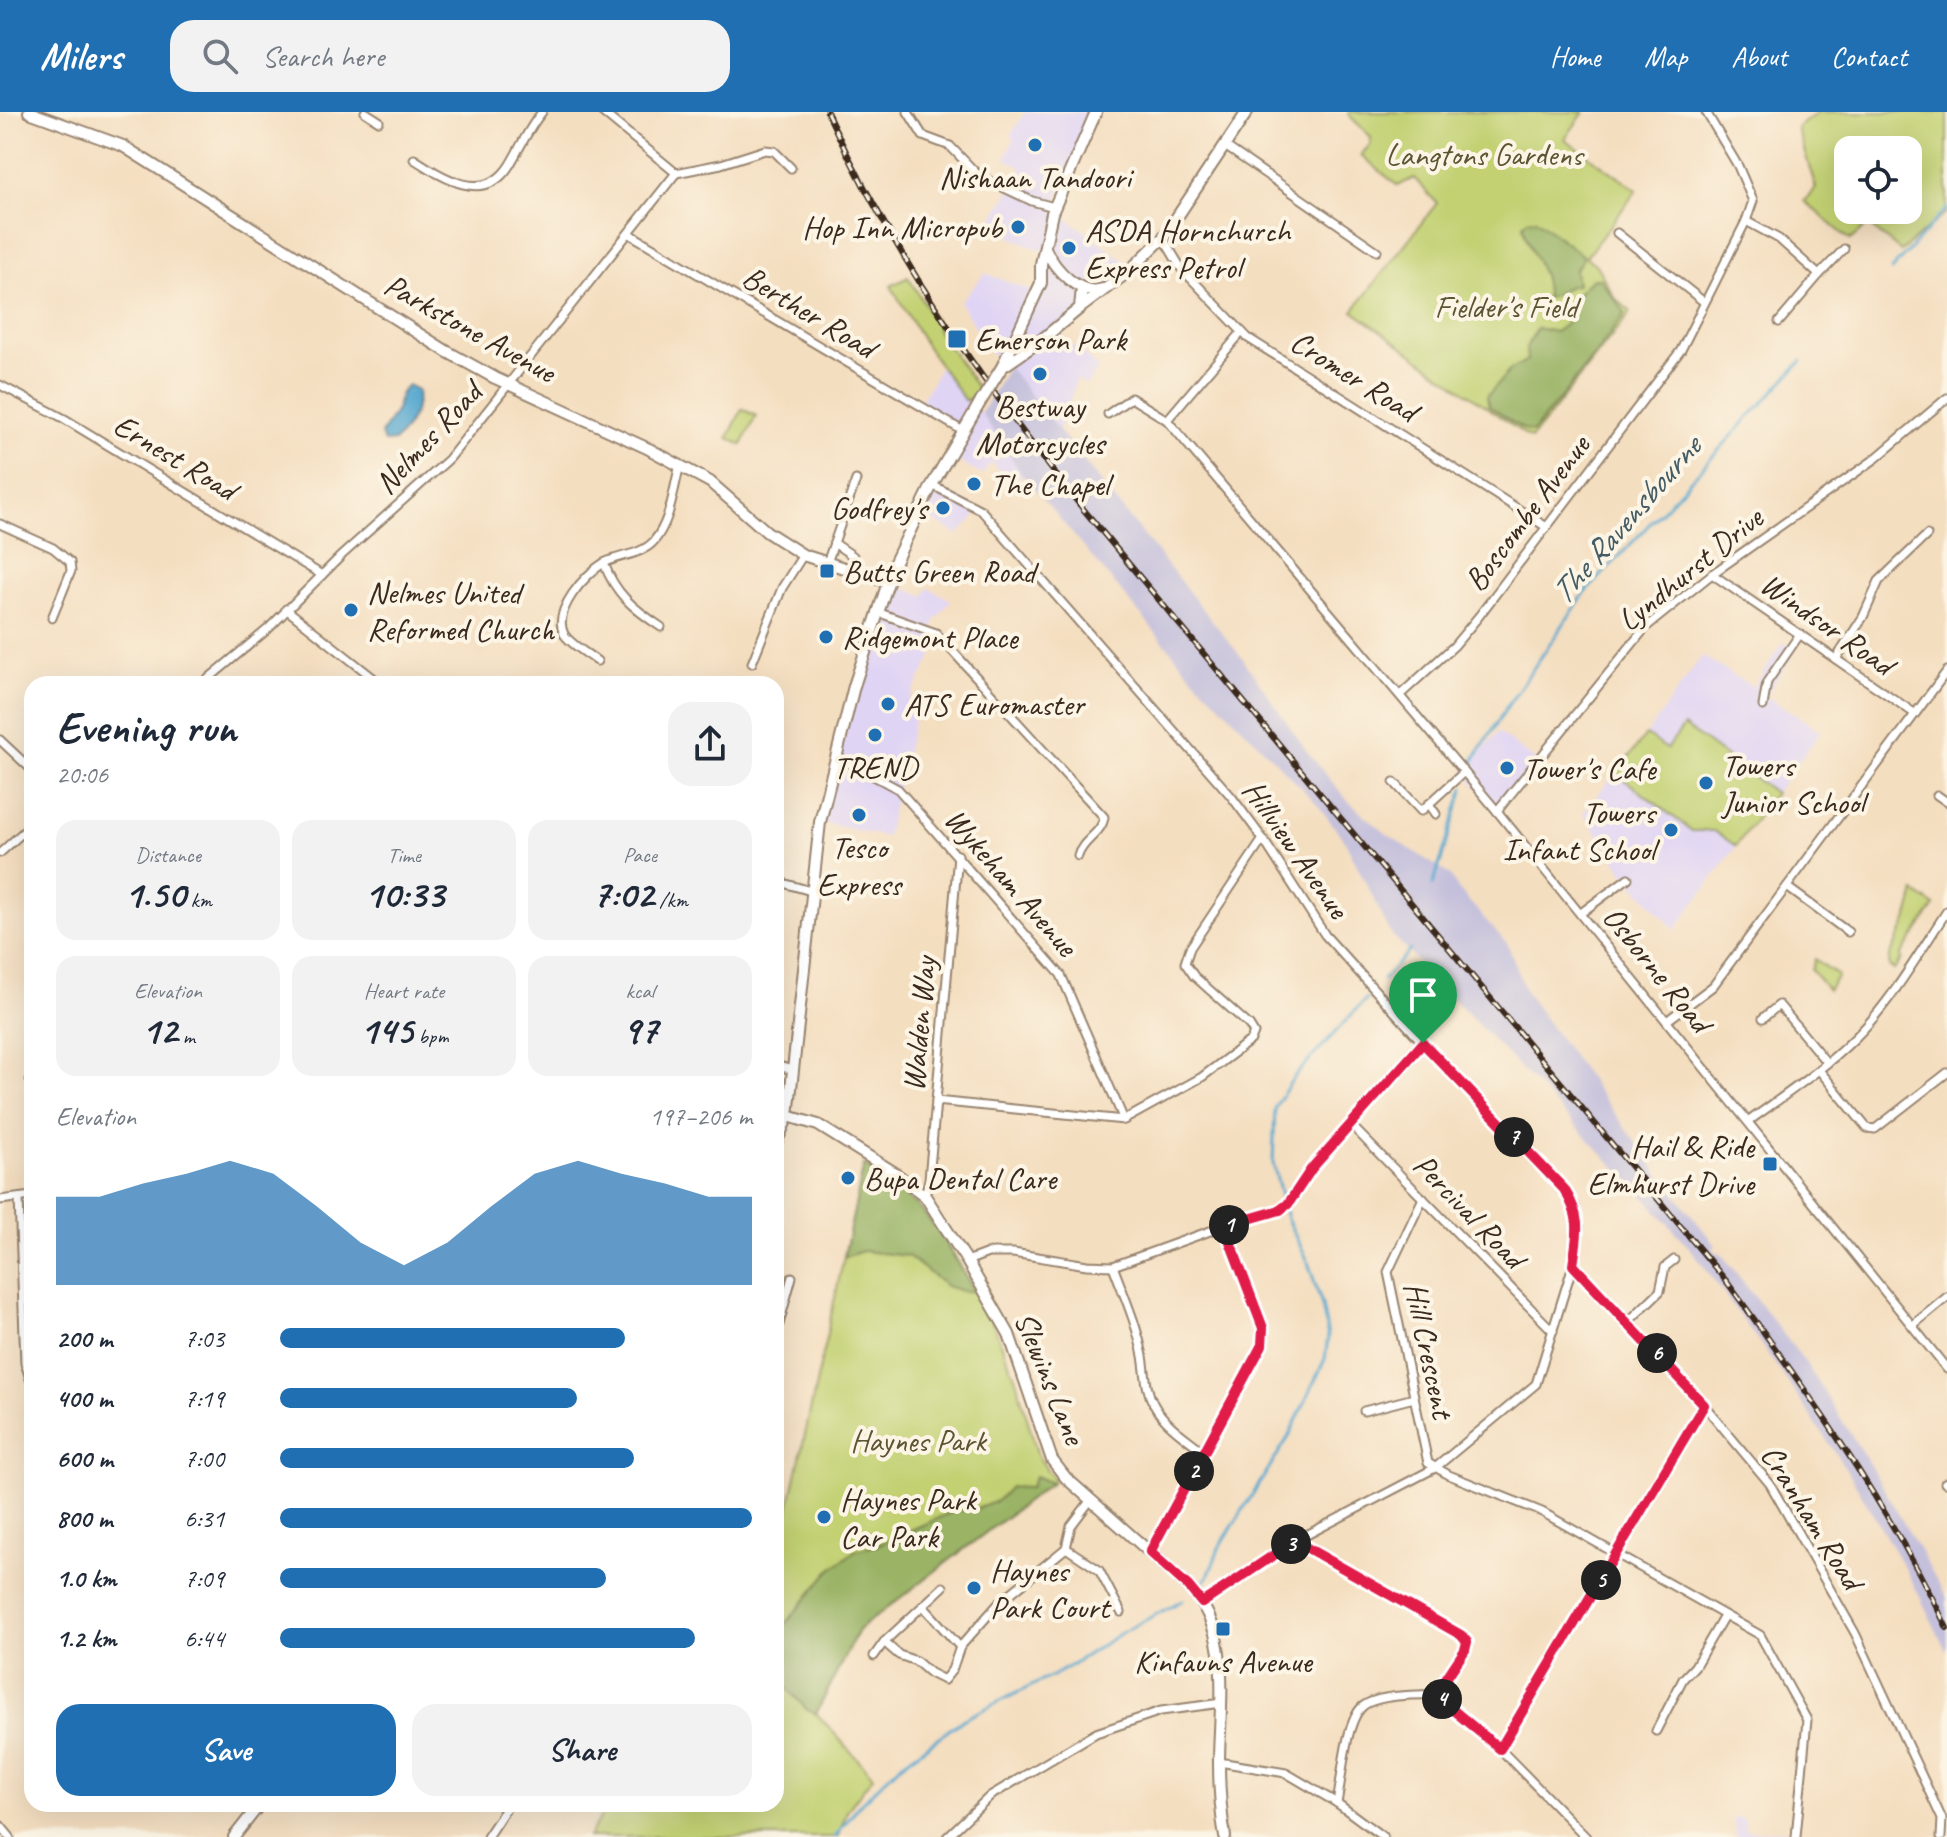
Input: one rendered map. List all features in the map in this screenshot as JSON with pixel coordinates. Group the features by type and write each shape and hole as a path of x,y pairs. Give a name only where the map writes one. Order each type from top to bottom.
{"street":[{"path":"365,112 379,121"},
{"path":"414,159 458,184 482,186 498,179 508,167 524,136 542,112"},
{"path":"602,112 676,173 721,164 765,150 774,151 791,168"},
{"path":"908,112 923,136 950,146 979,176 1032,201 1054,207"},
{"path":"1041,283 1041,264 1054,207 1096,112"},
{"path":"1002,367 1112,285 1163,238 1247,112"},
{"name":"Parkstone Avenue","path":"32,113 123,146 446,351 680,465 719,488 767,532 803,555 888,582"},
{"path":"1710,113 1751,194 1753,201 1746,221 1779,239 1819,275"},
{"path":"1225,146 1377,251"},
{"name":"Nelmes Road","path":"212,676 258,638 322,575 432,477 483,419 676,173"},
{"name":"Boscombe Avenue","path":"1400,695 1454,646 1681,350 1746,221"},
{"path":"1617,233 1704,302"},
{"name":"Berther Road","path":"630,234 963,431"},
{"name":"Cromer Road","path":"1163,238 1181,268 1241,333 1545,526"},
{"path":"1045,248 1059,271 1082,288 1094,292 1112,285"},
{"path":"1779,322 1844,249"},
{"path":"784,1125 788,1116 820,822 877,612 932,485 1002,367 1041,283 1049,274 1059,271"},
{"path":"1080,308 1082,288"},
{"path":"1023,327 1027,334 1040,341"},
{"path":"1167,420 1241,333"},
{"name":"Ernest Road","path":"0,385 63,418 322,575"},
{"name":"Osborne Road","path":"1108,414 1131,398 1167,420 1581,913 1947,1369"},
{"name":"Lyndhurst Drive","path":"1497,811 1646,627 1712,574 1875,459 1947,398"},
{"path":"597,661 565,635 560,621 570,597 585,578 604,563 645,548 653,541 668,513 680,465"},
{"path":"827,563 856,480"},
{"name":"Hillview Avenue","path":"932,485 981,510 1231,796 1263,839 1325,935 1423,1043 1564,1189 1575,1206 1579,1227 1573,1265"},
{"path":"0,524 65,555 71,567 52,618"},
{"path":"1836,659 1863,617 1879,581 1927,535"},
{"path":"834,543 853,556 852,570"},
{"path":"752,663 782,588 803,555"},
{"path":"604,563 612,584 639,613 661,627"},
{"name":"Windsor Road","path":"1712,574 1914,713"},
{"path":"286,609 371,676"},
{"path":"877,612 936,633 1104,817 1103,825 1080,847 1078,856"},
{"path":"1763,706 1767,682 1800,634"},
{"path":"1668,1020 1713,986 1947,671"},
{"path":"0,740 24,762"},
{"name":"Wykeham Avenue","path":"836,756 898,789 1061,975 1124,1120"},
{"path":"1394,782 1421,811 1464,772"},
{"path":"1937,795 1947,802"},
{"path":"1429,804 1436,814"},
{"path":"0,853 24,831"},
{"path":"936,1101 1124,1120 1202,1077 1251,1040 1254,1033 1249,1025 1194,976 1185,963 1190,948 1263,839"},
{"name":"Walden Way","path":"925,1196 958,855"},
{"path":"1581,913 1628,878"},
{"path":"784,883 811,891"},
{"path":"1787,887 1848,932"},
{"path":"1749,1121 1819,1070 1857,1036 1947,911"},
{"path":"1763,1018 1779,1005 1827,1063"},
{"path":"967,1261 988,1253 1013,1253 1113,1266 1224,1226 1280,1210 1288,1204 1312,1168 1423,1043"},
{"path":"784,1068 792,1070"},
{"path":"1819,1070 1867,1128 1875,1129 1947,1073"},
{"name":"Slewins Lane","path":"788,1116 818,1125 895,1173 925,1196 1009,1334 1052,1460 1090,1501 1188,1586 1202,1603 1218,1648 1222,1703 1219,1762 1225,1837"},
{"name":"Percival Road","path":"1351,1125 1553,1331"},
{"path":"0,1200 24,1197"},
{"path":"19,1198 24,1336"},
{"name":"Hill Crescent","path":"1423,1198 1388,1272 1428,1463 1435,1468"},
{"path":"1150,1552 1262,1345 1263,1328 1224,1226"},
{"path":"1628,1322 1660,1291 1665,1267 1674,1260"},
{"path":"1202,1603 1295,1541 1435,1468 1536,1384 1573,1265"},
{"name":"Cranham Road","path":"1573,1265 1704,1405 1770,1484 1855,1633 1942,1819 1941,1837"},
{"path":"1113,1266 1136,1330 1146,1386 1154,1405 1165,1421 1204,1452"},
{"path":"784,1306 792,1277"},
{"path":"1913,1325 1947,1297"},
{"path":"1364,1411 1414,1398"},
{"path":"1500,1749 1704,1405"},
{"path":"1435,1468 1542,1512 1760,1635 1807,1720 1796,1837"},
{"path":"884,1642 899,1655 916,1661 944,1680 952,1670 960,1647 1000,1602 1066,1548 1071,1526 1090,1501"},
{"path":"1295,1541 1461,1635 1467,1642 1465,1650 1435,1695"},
{"path":"1066,1548 1099,1570 1121,1612"},
{"path":"874,1656 884,1642 943,1587"},
{"path":"923,1606 960,1647"},
{"path":"1656,1731 1683,1679 1695,1666 1724,1616"},
{"path":"1337,1803 1351,1729 1362,1708 1372,1701 1435,1695 1500,1749 1586,1837"},
{"path":"947,1837 990,1796 1096,1733 1161,1711 1222,1703"},
{"path":"1219,1762 1286,1773 1337,1803 1383,1837"},
{"path":"234,1837 254,1812"},
{"path":"487,1837 504,1812"},
{"path":"0,1825 10,1837"}],"shaded area":[{"path":"1025,112 1096,112 1053,208 1133,267 1055,330 1099,368 1086,385 1077,379 1059,430 1008,367 989,351 960,302 985,273 1037,293 1044,249 1004,234 1004,227 991,221 1023,169 1005,158 1014,139 1010,136"},
{"path":"940,367 965,401 981,413 1022,474 1011,484 991,462 982,475 949,456 963,431 919,405"},
{"path":"1008,367 1243,659 1306,750 1348,801 1387,834 1450,875 1458,889 1508,945 1526,993 1716,1246 1713,1248 1715,1251 1720,1252 1805,1362 1870,1465 1947,1598 1947,1652 1913,1583 1850,1475 1781,1372 1694,1253 1626,1176 1391,934 1345,841 1318,805 1193,677 1022,474 981,413"},
{"path":"932,485 981,510 958,535 919,512"},
{"path":"888,582 924,596 928,588 951,600 935,621 931,640 936,649 908,702 916,710 886,837 820,822"},
{"name":"Towers Junior School","path":"1784,642 1796,650 1766,696 1821,731 1675,930 1628,878 1583,813 1646,735 1702,656 1753,687"},
{"path":"1498,732 1537,762 1497,811 1464,772"},
{"path":"1743,1817 1746,1831 1797,1831 1796,1837 1736,1837 1733,1818"}],"green space":[{"name":"Fielder's Field","path":"1349,112 1584,112 1565,139 1637,190 1586,257 1596,265 1615,298 1631,312 1531,439 1353,311 1437,203 1414,178 1398,186 1361,155 1370,145 1371,137"},
{"path":"1818,112 1947,112 1947,212 1901,251 1868,225 1850,240 1804,201 1816,188 1797,128"},
{"path":"1536,219 1584,257 1575,270 1577,285 1546,298 1543,277 1523,225 1527,220"},
{"path":"908,277 938,326 936,328 980,392 975,399 965,401 925,344 891,286"},
{"path":"1592,279 1600,279 1625,313 1533,432 1521,428 1489,406 1487,396 1510,370 1527,360 1526,348 1537,328 1555,332 1567,323 1578,294"},
{"path":"742,409 756,416 742,445 728,438"},
{"path":"1684,726 1775,793 1736,846 1714,831 1692,831 1616,773 1646,735 1667,749"},
{"path":"1915,892 1935,906 1894,970 1889,966 1890,956 1907,921"},
{"path":"1815,959 1838,976 1828,990 1811,970"},
{"name":"Haynes Park","path":"864,1165 917,1205 960,1265 992,1322 1016,1379 1038,1456 1054,1480 858,1630 816,1713 873,1776 847,1811 838,1837 588,1837 604,1812 784,1812 784,1519 788,1512"},
{"path":"864,1165 917,1205 936,1228 974,1290 965,1292 946,1286 908,1256 863,1251 844,1257"},
{"path":"1035,1476 1051,1483 858,1630 816,1714 807,1710 784,1685 784,1626 828,1572 856,1550 877,1545 954,1511 979,1508 997,1501 1010,1487 1030,1488"}],"water":[{"path":"408,385 417,390 415,411 395,441 384,442 381,434"}],"waterway":[{"name":"The Ravensbourne","path":"1891,270 1947,208"},
{"name":"The Ravensbourne","path":"1472,763 1585,593 1802,361"},
{"name":"The Ravensbourne","path":"1433,885 1464,788"},
{"name":"The Ravensbourne","path":"1383,980 1410,950"},
{"name":"The Ravensbourne","path":"1200,1586 1208,1577 1219,1548 1288,1438 1325,1359 1328,1337 1322,1305 1307,1259 1287,1219 1273,1163 1275,1107 1294,1077 1367,998"},
{"name":"The Ravensbourne","path":"835,1837 859,1805 899,1766 964,1719 1060,1672 1123,1632 1183,1600"}],"railway":[{"path":"827,112 853,166 911,269 1011,415 1084,510 1727,1282 1817,1407 1873,1493 1947,1628"}],"place":[{"name":"Nishaan Tandoori","path":"1035,145"},
{"name":"Hop Inn Micropub","path":"1018,227"},
{"name":"ASDA Hornchurch Express Petrol","path":"1069,248"},
{"name":"Emerson Park","path":"957,339"},
{"name":"Bestway Motorcycles","path":"1040,374"},
{"name":"The Chapel","path":"974,484"},
{"name":"Godfrey's","path":"943,508"},
{"name":"Butts Green Road","path":"827,571"},
{"name":"Nelmes United Reformed Church","path":"351,610"},
{"name":"Ridgemont Place","path":"826,637"},
{"name":"ATS Euromaster","path":"888,704"},
{"name":"TREND","path":"875,735"},
{"name":"Tower's Cafe","path":"1507,768"},
{"name":"Towers Junior School","path":"1706,783"},
{"name":"Tesco Express","path":"859,815"},
{"name":"Towers Infant School","path":"1671,830"},
{"name":"Hail & Ride Elmhurst Drive","path":"1770,1164"},
{"name":"Bupa Dental Care","path":"848,1178"},
{"name":"Haynes Park Car Park","path":"824,1517"},
{"name":"Haynes Park Court","path":"974,1588"},
{"name":"Kinfauns Avenue","path":"1223,1629"}],"route":[{"path":"1423,1043 1564,1189 1575,1206 1579,1227 1573,1265 1704,1405 1500,1749 1435,1695 1465,1650 1467,1642 1461,1635 1295,1541 1202,1603 1150,1552 1262,1345 1263,1328 1224,1226 1280,1210 1288,1204 1312,1168 1423,1043"}],"park label":[{"name":"Langtons Gardens","path":"1484,154"}]}
